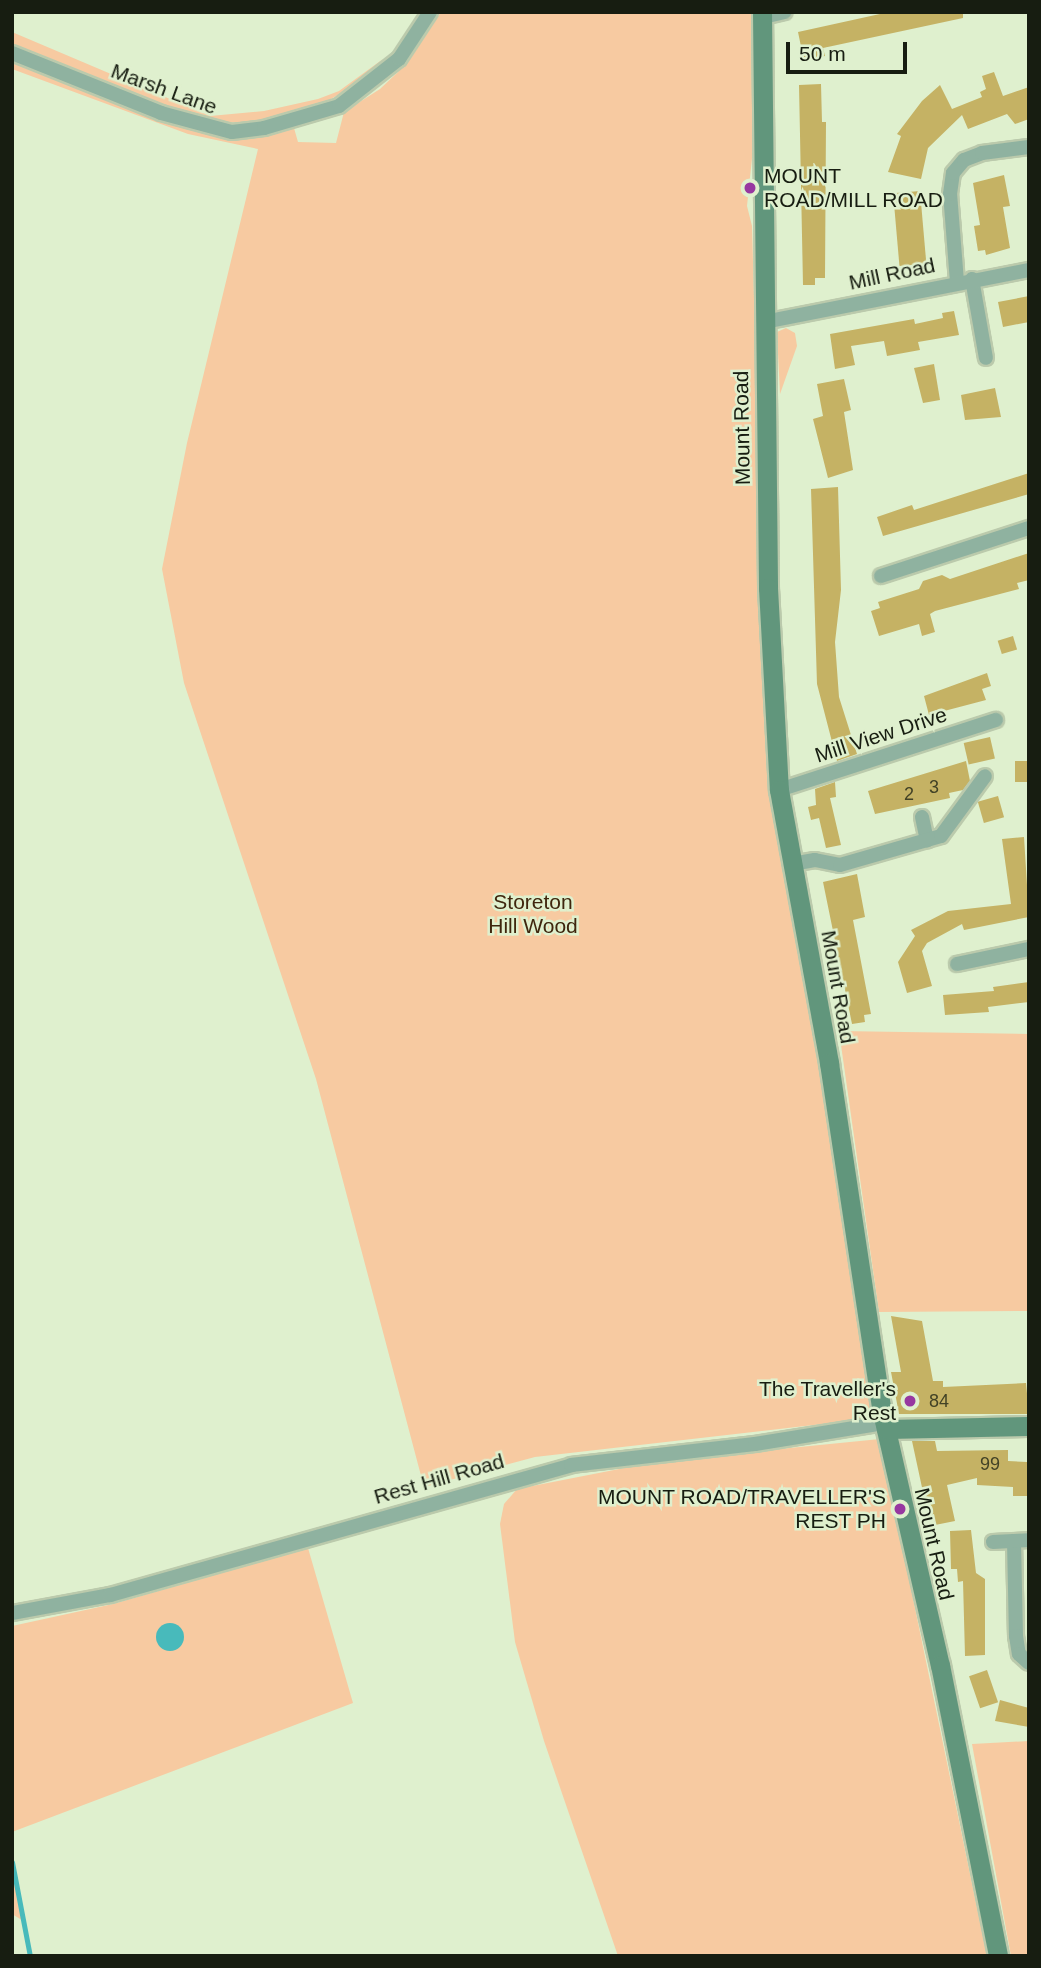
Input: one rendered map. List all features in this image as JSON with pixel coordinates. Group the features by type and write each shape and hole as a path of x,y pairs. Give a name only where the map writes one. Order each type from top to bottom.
{"main road":[{"name":"Mount Road","path":"762,15 768,588 779,790 891,1427 998,1956"},
{"path":"891,1427 1029,1426"}],"street":[{"name":"Marsh Lane","path":"12,53 161,113 232,132 339,106 399,59 430,12"},
{"path":"762,15 784,12"},
{"path":"957,282 950,194 953,173 964,160 982,153 1029,147"},
{"name":"Mill Road","path":"764,322 972,279 1029,270"},
{"path":"972,279 986,358"},
{"path":"881,576 1029,528"},
{"name":"Mill View Drive","path":"779,790 996,720"},
{"path":"792,864 815,859 840,865 941,836 985,776"},
{"path":"922,817 928,840"},
{"path":"957,964 1029,949"},
{"name":"Rest Hill Road","path":"12,1614 110,1595 570,1465 891,1427"},
{"path":"993,1542 1021,1540 1016,1636 1019,1654 1029,1663"}],"green space":[{"name":"Storeton Hill Wood","path":"441,12 751,12 753,149 747,206 752,226 767,759 825,1092 874,1418 535,1457 424,1487 316,1079 184,683 162,569 187,443 258,149 188,134 12,69 12,62 192,129 250,139 294,128 298,142 336,143 344,112 380,89 398,72"},
{"path":"12,32 210,116 264,111 318,99 339,91 383,59 366,78 321,105 266,121 222,123 160,105 12,44"},
{"path":"786,328 795,333 797,346 780,394 777,332"},
{"path":"839,1031 1029,1034 1029,1311 879,1312"},
{"path":"880,1439 987,1956 618,1956 544,1741 515,1642 500,1524 504,1504 517,1489 660,1461"},
{"path":"308,1548 353,1703 12,1832 12,1626 113,1604"},
{"path":"1029,1741 1029,1956 1011,1956 972,1744"},
{"path":"12,1862 25,1922 12,1914"}],"water":[{"path":"170,1623 180,1627 184,1637 180,1647 170,1651 160,1647 156,1637 160,1627"}],"building":[{"path":"889,12 963,12 963,18 823,48 825,56 804,61 798,32"},
{"path":"994,72 1003,96 1029,87 1029,119 1015,124 1007,114 968,129 962,115 928,148 921,179 888,172 901,136 897,134 922,101 940,85 952,109 982,97 980,92 986,89 982,76"},
{"path":"821,84 822,122 826,122 825,278 815,278 815,285 803,285 799,85"},
{"path":"1004,175 1010,206 1003,207 1010,248 986,255 985,250 978,251 974,226 980,225 973,183"},
{"path":"920,191 926,264 899,266 893,193"},
{"path":"1029,296 1029,322 1003,327 998,302"},
{"path":"954,311 959,335 918,342 920,350 887,356 884,341 851,346 855,365 835,369 830,334 914,319 915,324 943,318 942,313"},
{"path":"934,364 940,400 923,403 914,368"},
{"path":"844,379 851,410 844,412 853,470 828,478 813,419 823,416 817,384"},
{"path":"995,388 1001,417 965,420 961,395"},
{"path":"1029,473 1029,494 883,536 877,517 912,505 914,510"},
{"path":"838,487 841,590 835,642 839,697 857,754 837,761 817,684 811,489"},
{"path":"1029,553 1029,580 1017,583 1019,589 935,611 930,614 935,632 922,636 919,624 879,636 871,611 880,608 878,602 919,589 923,581 942,575 950,579"},
{"path":"1013,636 1017,649 1002,654 998,641"},
{"path":"987,673 991,686 982,689 986,700 929,715 924,696"},
{"path":"990,737 995,758 969,765 964,743"},
{"path":"966,761 970,781 963,790 949,793 950,798 875,814 868,791"},
{"path":"1015,761 1029,761 1029,782 1015,782"},
{"path":"835,782 836,797 830,798 841,845 826,848 819,818 811,820 808,807 816,805 815,789"},
{"path":"998,796 1004,817 984,823 978,802"},
{"path":"1024,837 1029,917 964,930 962,924 927,943 922,951 932,986 907,993 898,962 915,936 911,930 948,911 1011,904 1002,839"},
{"path":"857,874 865,917 853,920 871,1014 864,1015 865,1022 852,1024 823,882"},
{"path":"1029,982 1029,1002 988,1007 989,1012 945,1015 943,995 994,991 993,987"},
{"path":"891,1316 922,1321 933,1381 943,1381 943,1387 1026,1383 1029,1414 899,1414 891,1372 901,1372"},
{"path":"912,1441 935,1441 937,1451 1008,1450 1008,1461 1027,1462 1029,1496 1013,1496 1013,1487 977,1485 977,1478 947,1485 955,1521 935,1525 934,1519 929,1520"},
{"path":"971,1530 976,1573 985,1579 985,1655 965,1656 963,1581 958,1582 957,1569 951,1569 950,1531"},
{"path":"987,1670 998,1702 980,1708 969,1676"},
{"path":"1000,1700 1029,1708 1029,1727 995,1721"}],"waterway":[{"path":"12,1862 30,1956"}],"place":[{"name":"MOUNT ROAD/MILL ROAD","path":"750,188"},
{"name":"The Traveller's Rest","path":"910,1401"},
{"name":"MOUNT ROAD/TRAVELLER'S REST PH","path":"900,1509"}]}
